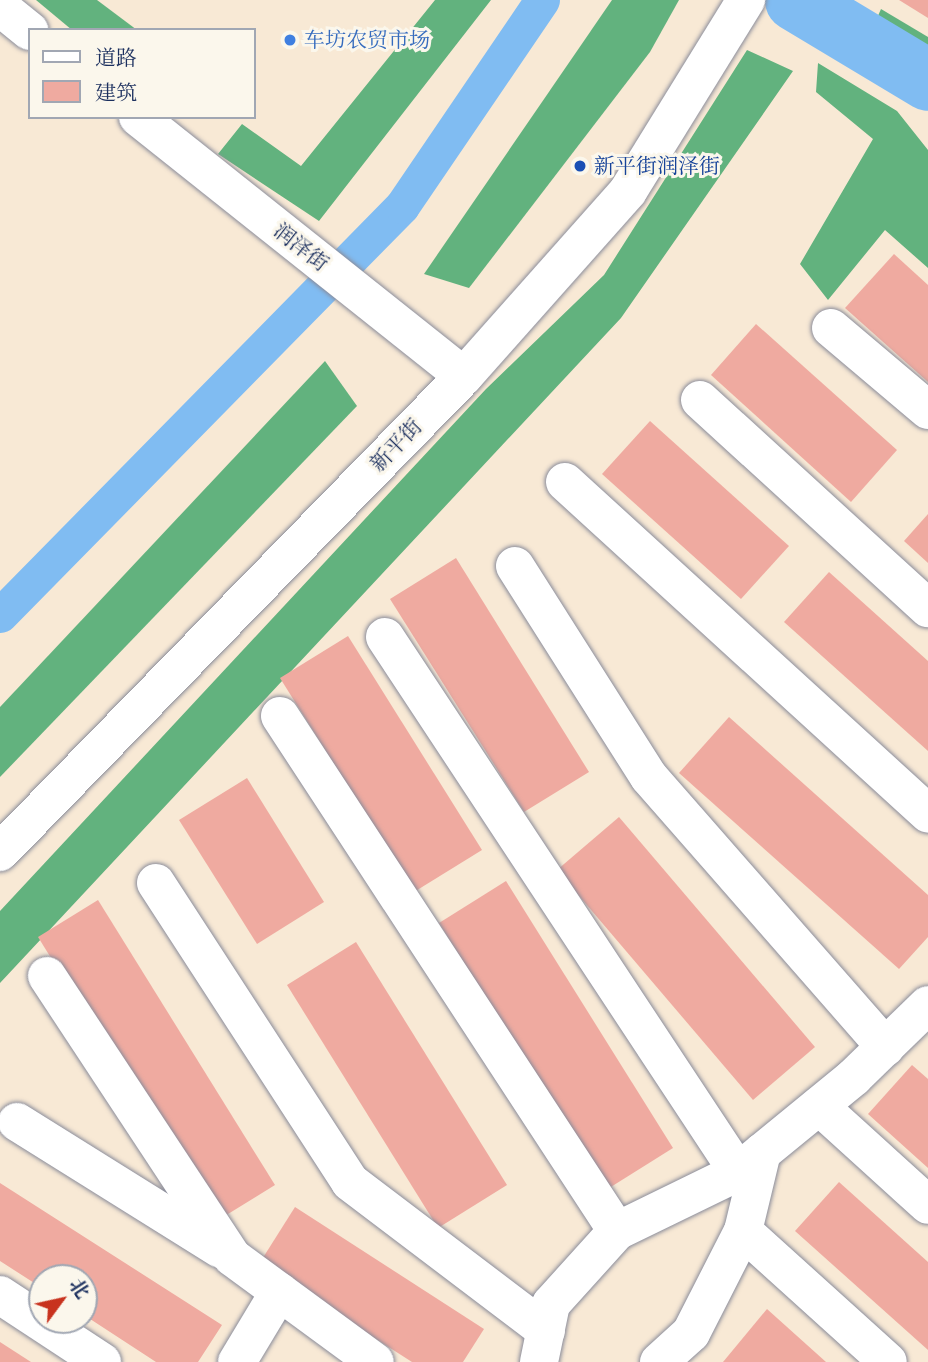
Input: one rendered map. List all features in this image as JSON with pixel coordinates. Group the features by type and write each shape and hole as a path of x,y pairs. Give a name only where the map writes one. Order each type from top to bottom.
{"street":[{"name":"新平街","path":"0,852 464,376 628,191 746,0"},
{"path":"0,7 28,29"},
{"name":"润泽街","path":"141,119 464,376"},
{"path":"831,328 928,410"},
{"path":"700,400 928,608"},
{"path":"565,482 928,814"},
{"path":"514,566 649,777 885,1047"},
{"path":"385,637 750,1162 743,1231 691,1333 671,1358"},
{"path":"280,716 617,1231"},
{"path":"156,883 350,1182 542,1347 551,1304 617,1231 750,1162 819,1106 928,1005"},
{"path":"47,976 232,1257"},
{"path":"819,1106 928,1205"},
{"path":"18,1122 232,1257 375,1362"},
{"path":"743,1231 888,1362"},
{"path":"237,1362 279,1292"},
{"path":"0,1296 102,1362"}],"green space":[{"path":"36,0 97,0 134,28 70,28"},
{"path":"435,0 491,0 319,221 218,154 242,124 301,166"},
{"path":"612,0 679,0 650,52 469,288 424,274"},
{"path":"788,0 824,0 813,16"},
{"path":"881,9 928,37 928,91 864,48"},
{"path":"747,50 793,71 621,318 0,983 0,911 486,389 604,275"},
{"path":"818,63 897,111 928,150 928,268 885,230 828,300 800,264 873,139 816,92"},
{"path":"325,361 357,406 0,777 0,707"}],"building":[{"path":"899,0 928,0 928,18"},
{"path":"894,254 928,285 928,382 845,308"},
{"path":"756,324 897,450 851,502 711,375"},
{"path":"650,421 789,546 741,599 602,474"},
{"path":"928,514 928,563 904,541"},
{"path":"456,558 589,772 524,812 390,599"},
{"path":"829,572 928,661 928,751 784,622"},
{"path":"348,636 482,850 414,892 280,678"},
{"path":"729,717 928,895 928,937 899,969 679,773"},
{"path":"247,778 324,902 257,944 179,820"},
{"path":"619,817 815,1047 753,1100 557,870"},
{"path":"506,881 673,1148 606,1190 439,923"},
{"path":"98,900 275,1185 215,1222 38,937"},
{"path":"356,942 507,1185 438,1228 287,985"},
{"path":"912,1065 928,1079 928,1168 868,1114"},
{"path":"839,1182 928,1262 928,1350 795,1231"},
{"path":"0,1183 222,1325 198,1362 156,1362 98,1324 98,1264 28,1264 28,1279 0,1261"},
{"path":"295,1207 484,1329 463,1362 412,1362 259,1264"},
{"path":"767,1309 826,1362 723,1362"},
{"path":"0,1342 31,1362 0,1362"}],"waterway":[{"path":"0,615 402,206 542,0"},
{"path":"795,0 928,80"}],"place":[{"name":"车坊农贸市场","path":"290,40"},
{"name":"新平街润泽街","path":"580,166"}]}
